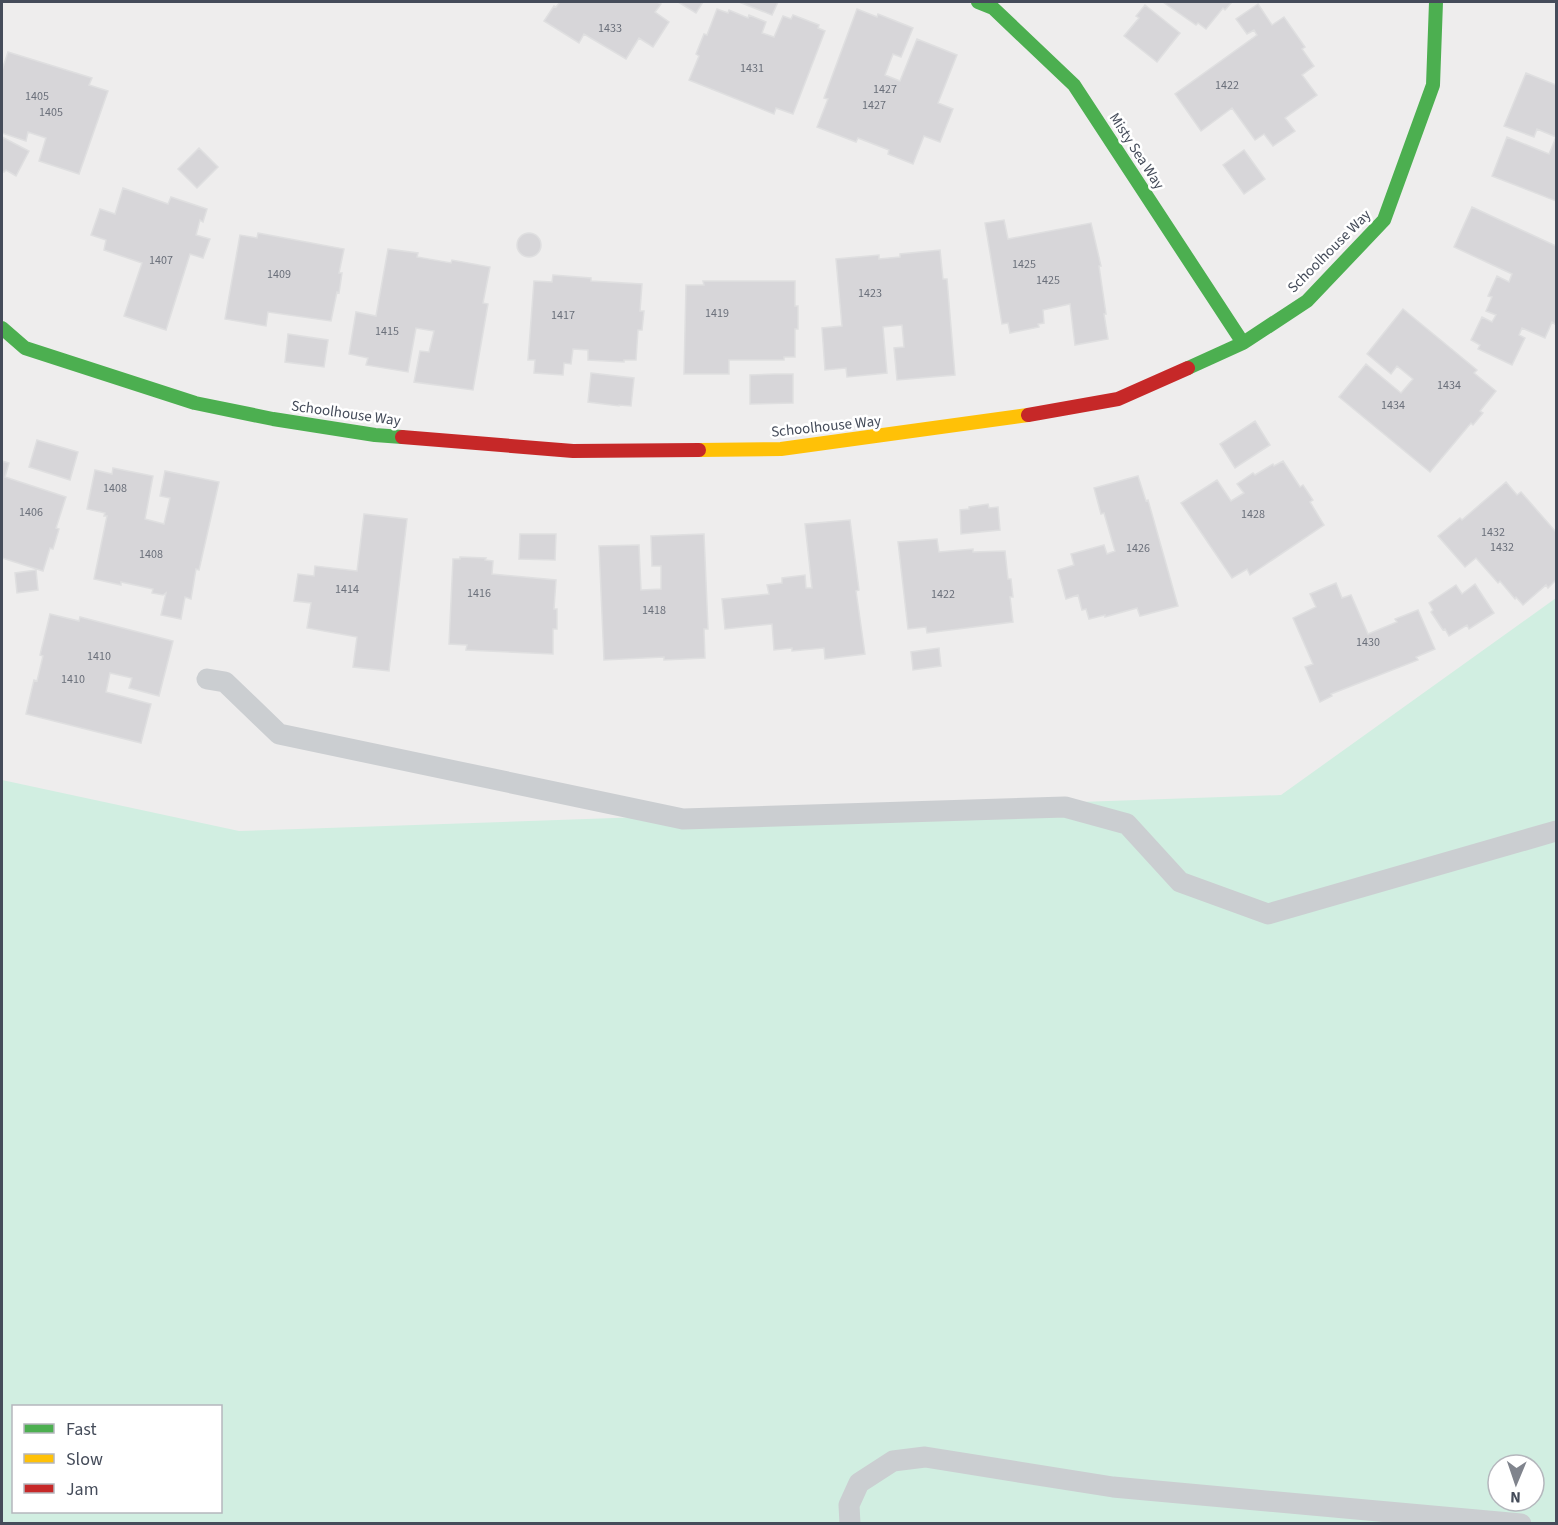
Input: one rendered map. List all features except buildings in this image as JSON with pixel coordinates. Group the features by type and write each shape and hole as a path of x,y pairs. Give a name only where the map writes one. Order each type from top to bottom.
{"street":[{"name":"Misty Sea Way","path":"978,2 993,8 1074,85 1243,343"},
{"name":"Schoolhouse Way","path":"2,328 25,348 195,403 273,419 375,435 573,451 781,449 994,421 1118,399 1243,343 1307,301 1384,220 1433,86 1436,2"}],"lane":[{"path":"207,679 225,682 279,734 683,819 1065,807 1127,824 1180,882 1268,914 1557,831"},
{"path":"850,1524 849,1505 859,1483 893,1461 925,1457 1113,1487 1521,1524"}],"green space":[{"path":"1556,598 1556,1523 2,1524 2,780 239,831 1281,795"}],"traffic: fast":[{"path":"978,2 993,8 1074,85 1243,343"},
{"path":"1188,368 1243,343 1307,301 1384,220 1433,85 1436,2"},
{"path":"2,328 25,348 195,403 273,419 402,437"}],"traffic: slow":[{"path":"699,450 781,449 1028,415"}],"traffic: jam":[{"path":"1028,415 1118,399 1188,368"},
{"path":"402,437 573,451 699,450"}]}
